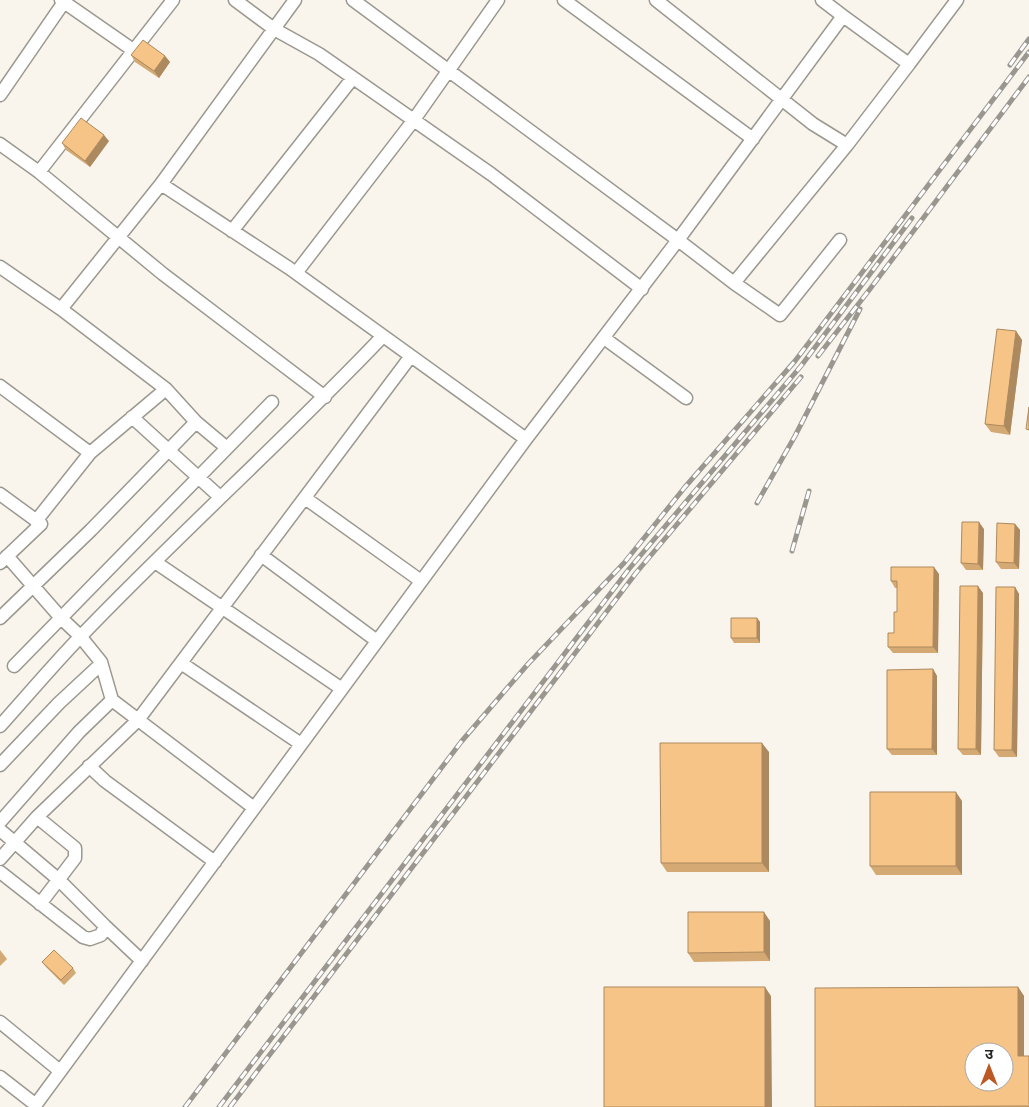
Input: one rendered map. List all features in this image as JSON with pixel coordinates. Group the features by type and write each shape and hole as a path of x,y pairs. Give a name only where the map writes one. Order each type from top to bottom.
{"street":[{"path":"39,172 173,0"},
{"path":"235,0 274,29 319,54 352,79 491,174 642,289"},
{"path":"61,309 161,184 296,0"},
{"path":"353,0 734,283 780,315 840,240"},
{"path":"296,273 413,120 498,0"},
{"path":"564,0 753,139"},
{"path":"656,0 783,98 813,124 847,145"},
{"path":"822,0 909,64"},
{"path":"734,283 847,145 957,0"},
{"path":"0,95 62,1 133,50"},
{"path":"0,1077 35,1106 526,439 642,289 843,16"},
{"path":"232,231 352,79"},
{"path":"0,144 39,172 164,274 325,397"},
{"path":"161,184 296,273 526,439"},
{"path":"0,267 61,309 166,389 196,422 227,448"},
{"path":"0,726 80,636 220,497 325,397 383,336"},
{"path":"604,338 686,398"},
{"path":"0,859 37,817 138,720 410,356"},
{"path":"0,386 90,453"},
{"path":"36,521 90,453 166,389"},
{"path":"14,666 272,402"},
{"path":"132,417 220,497"},
{"path":"0,618 91,530 196,422"},
{"path":"0,494 41,524 4,560 80,636 101,664 112,700 254,808"},
{"path":"304,498 421,581"},
{"path":"261,556 377,641"},
{"path":"155,562 342,689"},
{"path":"0,765 59,703 101,664"},
{"path":"181,664 302,744"},
{"path":"0,822 79,732 112,700"},
{"path":"89,766 105,781 214,862"},
{"path":"37,817 75,848 75,858 40,904"},
{"path":"0,830 14,844 59,880 142,961"},
{"path":"0,872 83,937 90,939 100,935 105,926"},
{"path":"0,1022 60,1071"}],"building":[{"path":"143,40 165,56 154,71 131,55"},
{"path":"81,118 104,135 85,161 62,143"},
{"path":"997,329 1016,331 1004,426 985,424"},
{"path":"1029,407 1029,430 1026,429"},
{"path":"962,522 979,522 978,564 961,563"},
{"path":"997,523 1015,524 1014,563 996,562"},
{"path":"891,567 934,567 933,647 888,647 888,633 894,633 894,612 897,612 897,581 891,581"},
{"path":"960,586 978,586 976,749 958,749"},
{"path":"996,587 1015,587 1012,750 994,750"},
{"path":"731,618 757,618 757,638 731,638"},
{"path":"933,669 932,749 887,749 887,670"},
{"path":"660,743 762,743 762,863 661,863"},
{"path":"870,792 956,792 956,866 870,866"},
{"path":"688,912 764,912 764,952 688,953"},
{"path":"54,950 73,968 61,980 42,962"},
{"path":"604,987 765,987 765,1107 604,1107"},
{"path":"1018,987 1018,1056 1029,1056 1029,1107 815,1107 815,988"}],"railway":[{"path":"1010,65 1029,39"},
{"path":"185,1107 461,742 528,664 624,563 685,487 795,361 1029,52"},
{"path":"818,356 1029,77"},
{"path":"219,1107 629,569 801,366 912,218"},
{"path":"757,503 795,436 860,309"},
{"path":"230,1107 636,573 801,377"},
{"path":"792,551 809,491"}]}
